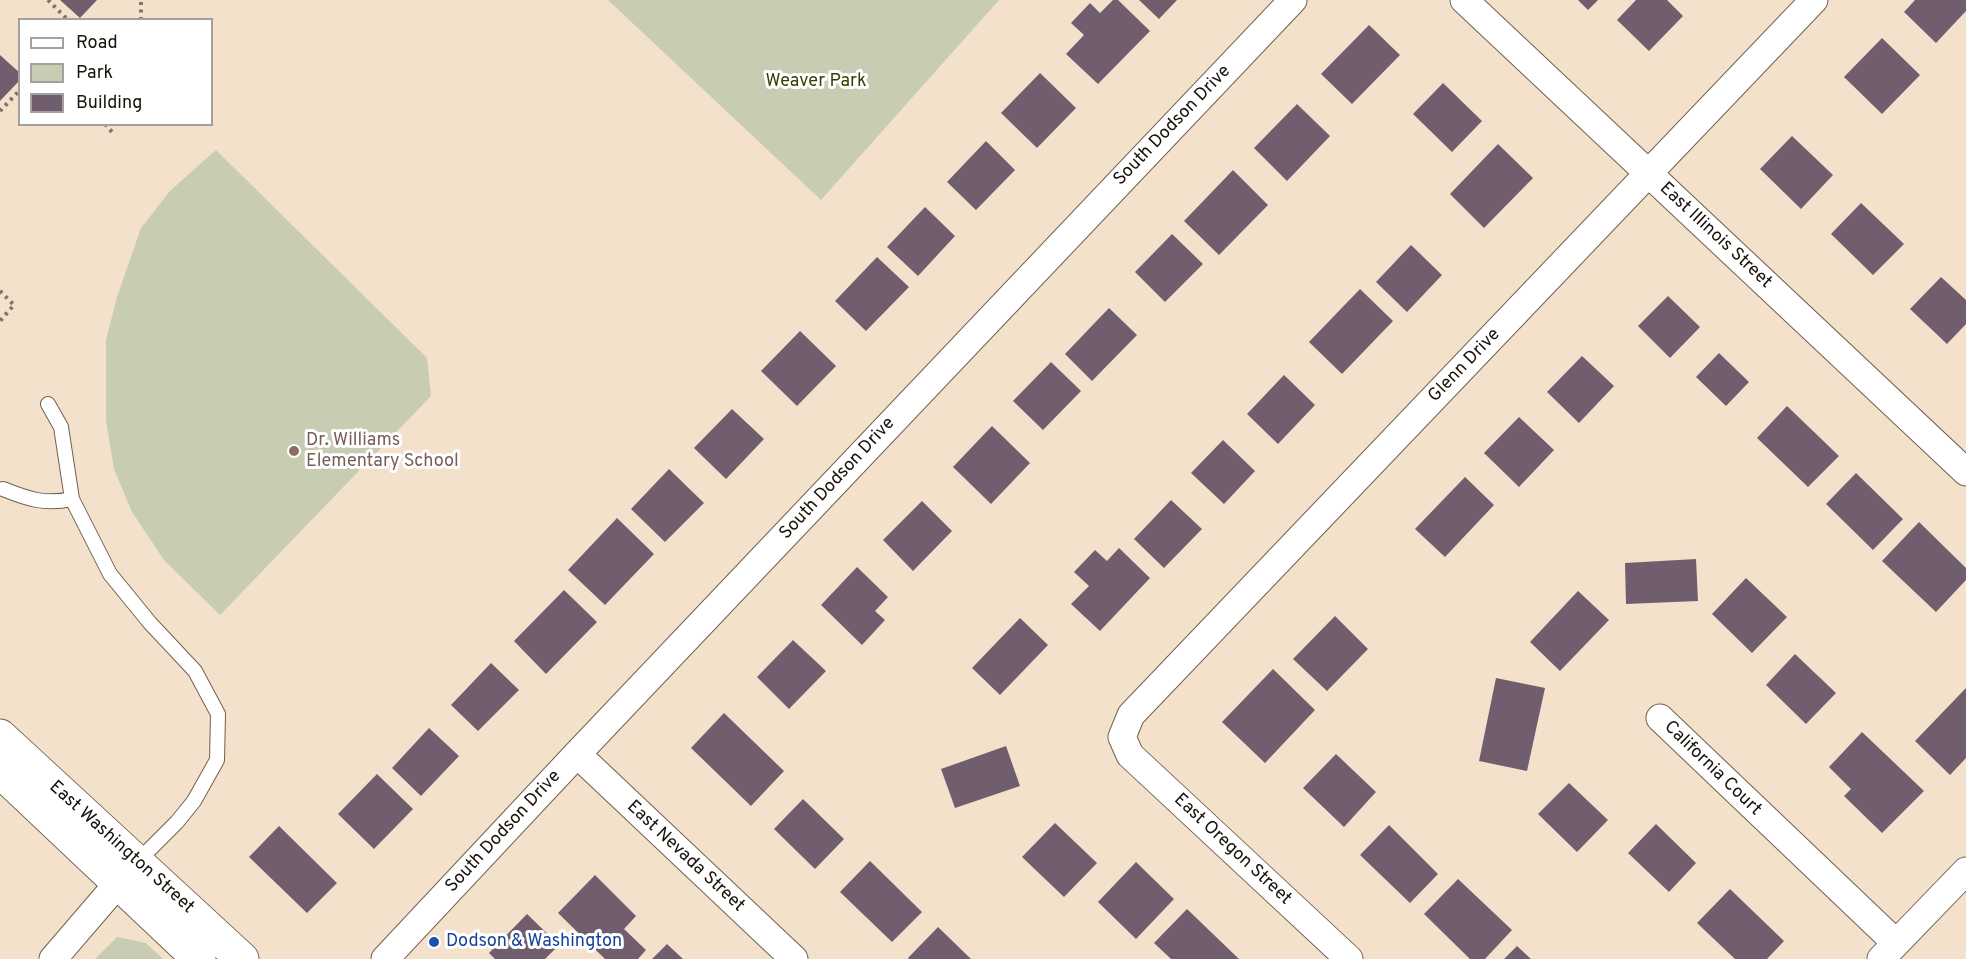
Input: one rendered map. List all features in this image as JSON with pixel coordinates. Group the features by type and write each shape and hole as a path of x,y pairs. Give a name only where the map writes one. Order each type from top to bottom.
{"main road":[{"name":"East Washington Street","path":"0,736 127,872 199,959"},
{"name":"East Washington Street","path":"0,771 127,872 242,959"}],"street":[{"name":"South Dodson Drive","path":"385,959 1293,0"},
{"name":"East Illinois Street","path":"1464,0 1966,472"},
{"name":"Glenn Drive","path":"1122,737 1131,715 1814,0"},
{"name":"California Court","path":"1660,718 1765,819 1889,951"},
{"name":"East Oregon Street","path":"1122,737 1130,755 1349,959"},
{"name":"East Nevada Street","path":"577,754 794,959"},
{"path":"1889,951 1966,871"},
{"path":"53,959 127,872"}],"lane":[{"path":"48,404 61,427 72,499 110,574 150,623 195,671 218,714 217,760 212,771 194,801 172,827 127,872"},
{"path":"3,489 25,498 54,503 72,499"}],"path":[{"path":"48,0 66,18"},
{"path":"141,0 141,18"},
{"path":"0,111 18,92"},
{"path":"107,126 112,132"},
{"path":"0,291 14,305 0,321"}],"green space":[{"name":"Weaver Park","path":"608,0 999,0 821,200"},
{"path":"216,150 427,358 431,396 220,615 164,560 132,512 114,469 106,420 106,340 117,297 141,228 170,191"},
{"path":"117,937 146,943 163,959 95,959"}],"building":[{"path":"60,0 97,0 80,18"},
{"path":"1113,0 1118,0 1150,31 1098,84 1066,54 1084,35 1071,23 1090,3 1100,13"},
{"path":"1139,0 1177,0 1159,19"},
{"path":"1578,0 1598,0 1588,10"},
{"path":"1636,0 1667,0 1683,16 1649,51 1617,20"},
{"path":"1915,0 1966,0 1966,11 1936,43 1904,12"},
{"path":"1369,25 1400,55 1352,104 1321,74"},
{"path":"1882,38 1920,75 1882,114 1844,77"},
{"path":"0,55 18,71 18,82 0,101"},
{"path":"1040,73 1076,108 1037,148 1001,113"},
{"path":"1443,83 1482,121 1452,152 1413,114"},
{"path":"1297,104 1330,136 1287,181 1254,148"},
{"path":"1792,136 1833,175 1801,209 1760,169"},
{"path":"986,141 1015,170 976,210 947,182"},
{"path":"1498,144 1533,178 1484,228 1450,194"},
{"path":"1233,170 1268,205 1219,255 1184,221"},
{"path":"1861,203 1904,244 1873,275 1831,234"},
{"path":"925,207 955,236 918,276 887,247"},
{"path":"1172,234 1203,264 1165,302 1135,272"},
{"path":"1411,245 1442,275 1407,312 1376,282"},
{"path":"877,257 909,287 866,331 835,301"},
{"path":"1941,277 1966,300 1966,324 1947,344 1910,309"},
{"path":"1360,289 1393,321 1342,374 1309,342"},
{"path":"1668,296 1700,327 1670,358 1638,326"},
{"path":"1109,308 1137,335 1092,381 1065,354"},
{"path":"800,331 836,366 797,406 761,371"},
{"path":"1719,353 1749,382 1726,406 1696,377"},
{"path":"1582,356 1614,386 1579,423 1547,392"},
{"path":"1051,362 1081,391 1043,430 1013,401"},
{"path":"1284,375 1315,405 1278,444 1247,414"},
{"path":"1787,406 1839,456 1808,487 1757,438"},
{"path":"732,409 764,439 726,479 694,448"},
{"path":"1519,417 1554,450 1519,487 1484,453"},
{"path":"992,426 1030,463 991,504 953,467"},
{"path":"1223,440 1255,471 1224,504 1191,473"},
{"path":"669,469 704,503 665,542 631,509"},
{"path":"1856,473 1903,519 1873,550 1826,504"},
{"path":"1465,477 1494,505 1445,557 1415,529"},
{"path":"1171,500 1202,529 1164,568 1134,539"},
{"path":"922,501 952,531 913,571 883,540"},
{"path":"617,518 654,554 605,605 568,570"},
{"path":"1919,522 1966,568 1966,580 1936,612 1882,561"},
{"path":"1119,548 1150,578 1100,631 1071,604 1089,586 1074,572 1095,550 1107,561"},
{"path":"1696,559 1698,601 1626,604 1625,563"},
{"path":"857,567 888,597 875,611 885,620 862,645 821,605"},
{"path":"1746,578 1787,617 1752,653 1712,614"},
{"path":"564,590 597,622 546,674 514,641"},
{"path":"1578,591 1609,620 1560,671 1530,642"},
{"path":"1335,616 1368,649 1327,691 1293,659"},
{"path":"1020,618 1048,645 1000,695 972,668"},
{"path":"793,640 826,671 789,709 757,677"},
{"path":"1795,654 1836,693 1806,724 1766,685"},
{"path":"491,663 519,690 478,731 451,705"},
{"path":"1273,669 1315,710 1265,763 1222,722"},
{"path":"1496,678 1545,688 1527,771 1479,761"},
{"path":"1966,688 1966,758 1950,775 1915,741"},
{"path":"724,713 784,771 751,806 691,748"},
{"path":"429,728 459,756 421,796 392,768"},
{"path":"1862,732 1924,791 1882,833 1844,796 1851,789 1829,767"},
{"path":"1006,746 1020,786 955,808 941,769"},
{"path":"1336,754 1376,792 1344,827 1303,788"},
{"path":"377,774 413,809 374,849 338,814"},
{"path":"1569,783 1608,820 1577,852 1538,814"},
{"path":"803,799 844,839 815,869 774,829"},
{"path":"1055,823 1097,863 1064,897 1022,857"},
{"path":"1656,824 1696,863 1669,892 1628,853"},
{"path":"1389,825 1438,874 1410,903 1360,855"},
{"path":"279,826 337,883 307,913 249,857"},
{"path":"870,861 922,912 892,942 840,892"},
{"path":"1136,862 1174,899 1136,939 1098,902"},
{"path":"595,875 636,916 624,929 646,950 638,959 605,959 558,913"},
{"path":"1458,879 1512,930 1485,959 1470,959 1424,914"},
{"path":"1730,889 1784,941 1767,959 1735,959 1697,923"},
{"path":"1187,909 1239,959 1171,959 1154,943"},
{"path":"527,914 559,945 545,959 495,959 489,953"},
{"path":"938,927 971,959 909,959"},
{"path":"667,944 683,959 652,959"},
{"path":"1517,946 1531,959 1504,959"}],"place":[{"name":"Dr. Williams Elementary School","path":"294,451"},
{"name":"Dodson & Washington","path":"434,942"}]}
